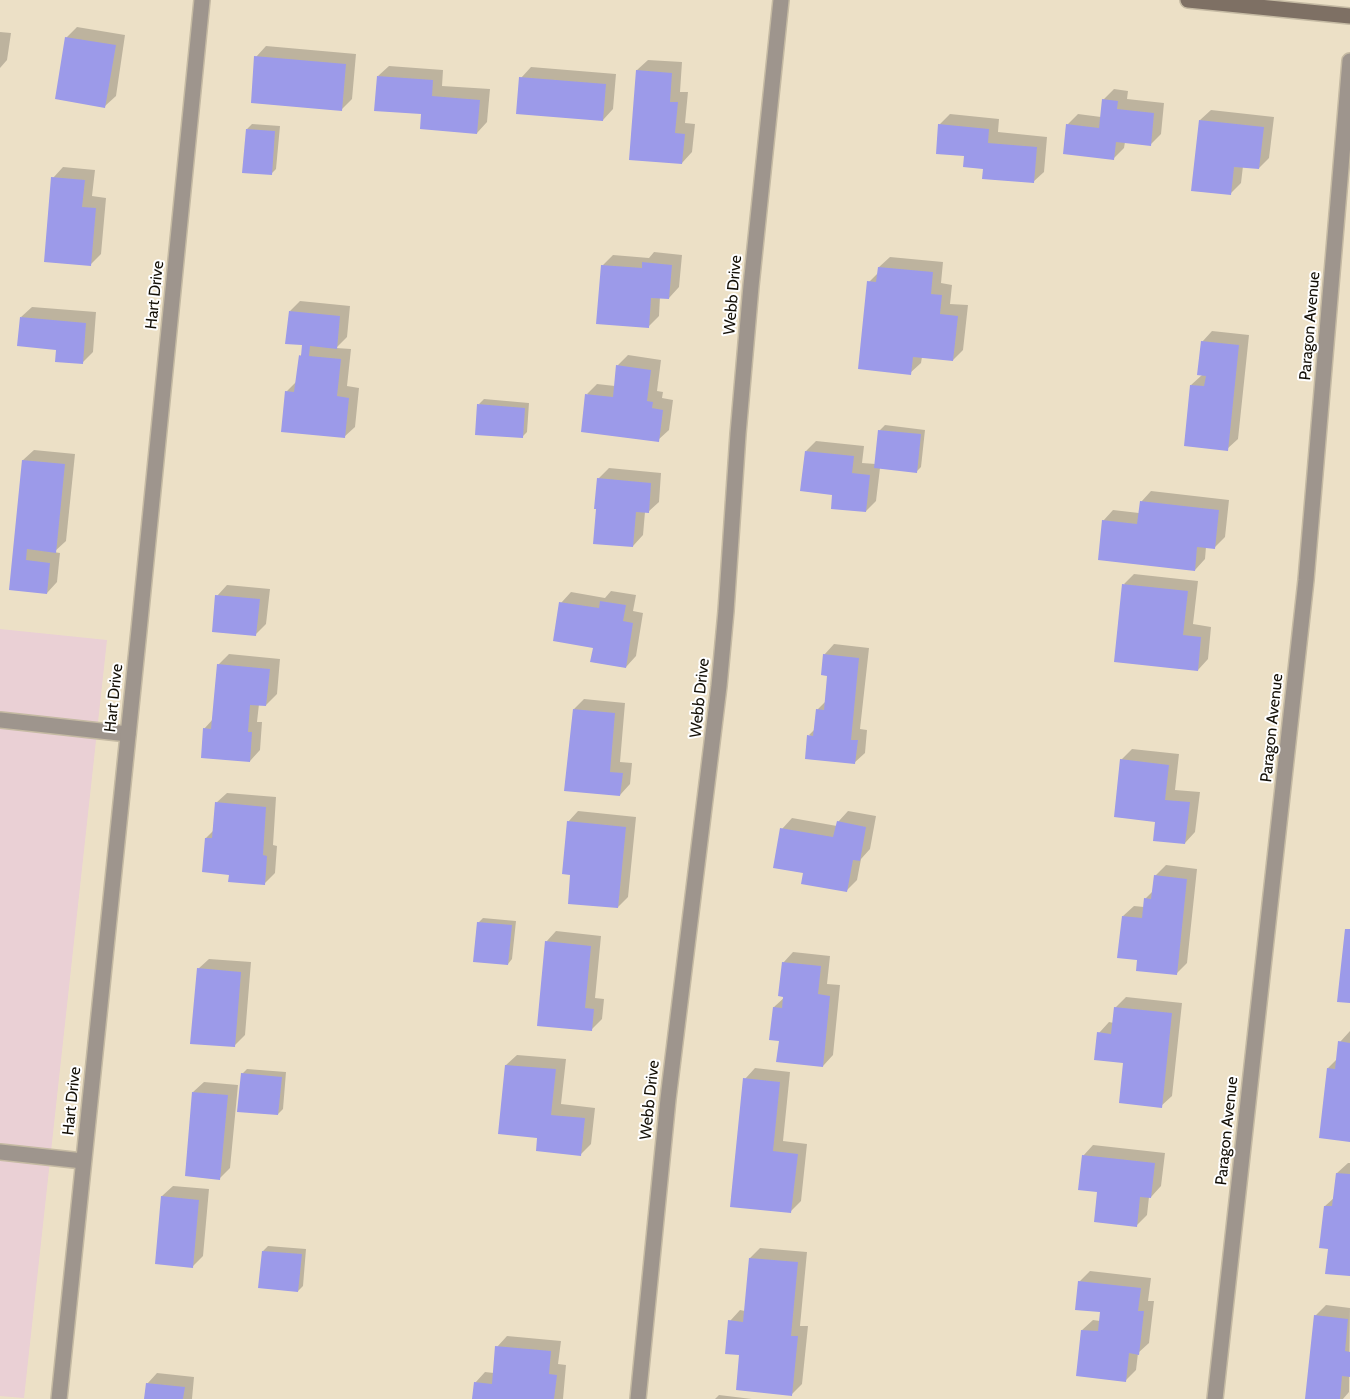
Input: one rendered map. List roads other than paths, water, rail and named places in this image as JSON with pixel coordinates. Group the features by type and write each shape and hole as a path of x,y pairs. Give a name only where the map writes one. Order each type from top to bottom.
{"main road":[{"path":"1188,0 1350,16"}],"street":[{"name":"Hart Drive","path":"58,1399 128,734 202,0"},
{"name":"Webb Drive","path":"638,1399 668,1099 712,746 724,630 750,286 781,0"},
{"name":"Paragon Avenue","path":"1215,1399 1306,580 1350,61"},
{"path":"0,720 128,734"},
{"path":"0,1152 84,1161"}]}
